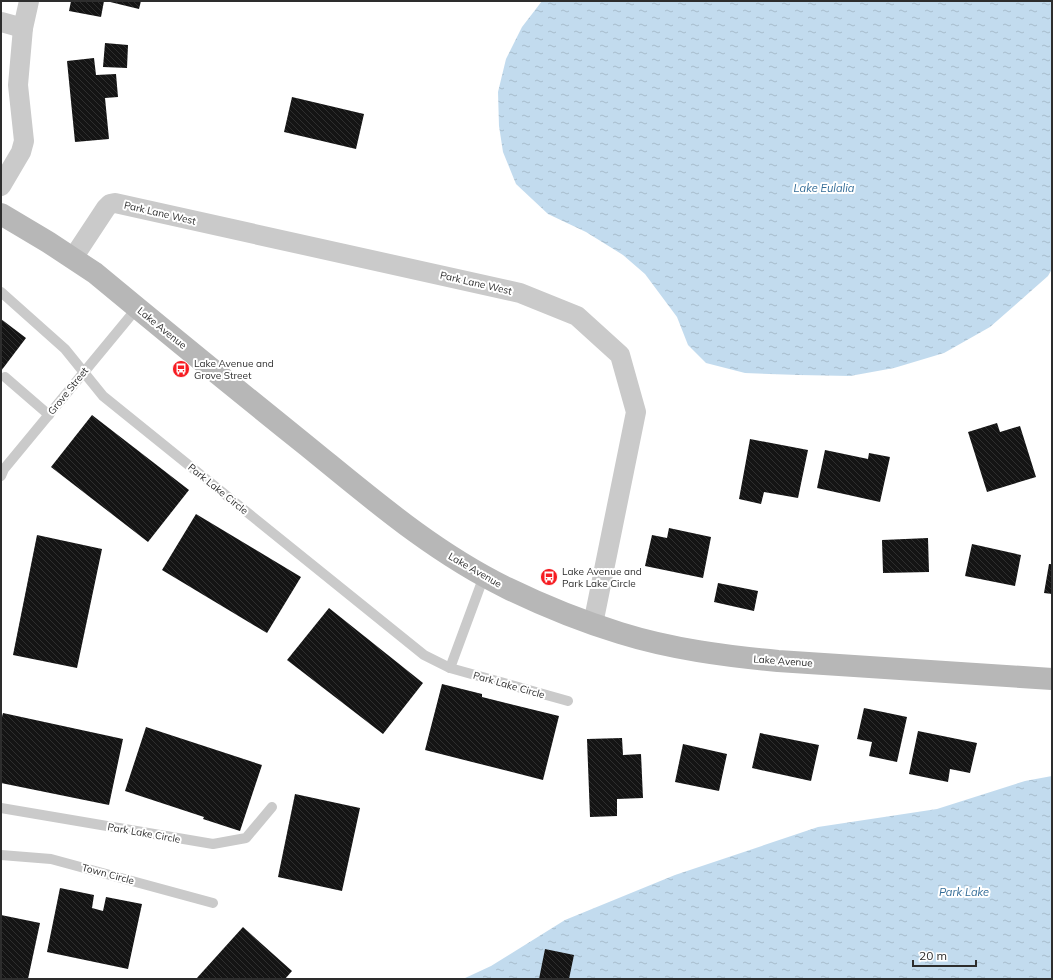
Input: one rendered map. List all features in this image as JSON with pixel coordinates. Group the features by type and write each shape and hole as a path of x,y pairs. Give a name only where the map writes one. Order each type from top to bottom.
{"main road":[{"name":"Lake Avenue","path":"1,214 95,273 378,503 431,543 456,560 484,576 536,602 621,634 679,648 737,657 1052,679"}],"street":[{"path":"1,186 21,152 24,141 18,85 23,28 29,1"},
{"path":"1,22 23,28"},
{"name":"Park Lane West","path":"73,258 106,208 110,204 115,203 520,293 577,316 620,355 636,412 593,624"}],"lane":[{"name":"Park Lake Circle","path":"1,292 65,348 104,396 424,656 450,668 568,701"},
{"name":"Grove Street","path":"1,476 4,469 137,308"},
{"path":"6,377 49,415"},
{"path":"450,668 484,576"},
{"name":"Park Lake Circle","path":"1,808 213,844 246,838 272,807"},
{"name":"Town Circle","path":"1,855 51,859 213,903"}],"water":[{"name":"Lake Eulalia","path":"542,1 1052,1 1052,269 1048,276 990,327 944,353 894,368 850,376 799,375 745,373 706,363 688,345 677,317 645,274 623,255 586,232 548,214 516,184 503,152 499,126 498,92 506,59 522,27"},
{"name":"Park Lake","path":"1052,776 1052,979 463,979 491,966 565,920 675,875 818,827 937,809 1025,781"}],"building":[{"path":"71,1 104,1 101,17 69,11"},
{"path":"106,1 141,1 139,9"},
{"path":"105,43 128,45 127,68 103,67"},
{"path":"94,58 96,75 116,74 118,97 105,98 109,139 75,142 67,61"},
{"path":"292,97 364,114 356,149 284,132"},
{"path":"1,319 26,338 1,371"},
{"path":"92,415 189,490 148,542 51,467"},
{"path":"997,423 1000,432 1020,426 1036,477 987,492 968,432"},
{"path":"750,439 808,450 798,498 764,492 761,504 739,499"},
{"path":"825,450 868,459 869,453 890,457 880,502 817,488"},
{"path":"196,514 301,577 267,633 162,570"},
{"path":"669,528 711,537 703,578 645,566 652,535 667,538"},
{"path":"37,535 102,549 77,668 13,655"},
{"path":"928,538 929,572 883,573 882,540"},
{"path":"972,544 1021,555 1015,586 965,576"},
{"path":"1049,564 1052,564 1052,594 1044,593"},
{"path":"718,583 758,591 754,611 714,602"},
{"path":"329,608 423,683 383,734 287,660"},
{"path":"442,684 482,694 482,697 559,716 543,780 425,750"},
{"path":"864,708 907,717 897,762 869,756 872,742 857,739"},
{"path":"3,713 123,739 109,805 1,783 1,720"},
{"path":"146,727 262,765 240,831 203,819 204,817 125,791"},
{"path":"918,731 977,743 970,773 950,769 948,782 909,774"},
{"path":"760,733 819,745 811,781 752,768"},
{"path":"622,738 623,755 641,754 643,798 617,799 617,816 590,817 587,739"},
{"path":"683,744 727,754 719,791 675,782"},
{"path":"295,794 360,808 342,891 278,877"},
{"path":"60,888 94,895 92,908 103,911 106,897 142,904 128,969 47,952"},
{"path":"1,915 40,923 28,979 1,979"},
{"path":"243,927 292,971 285,979 196,979"},
{"path":"545,949 574,955 569,979 539,979"}],"place":[{"name":"Lake Avenue and Grove Street","path":"181,369"},
{"name":"Lake Avenue and Park Lake Circle","path":"549,577"}]}
